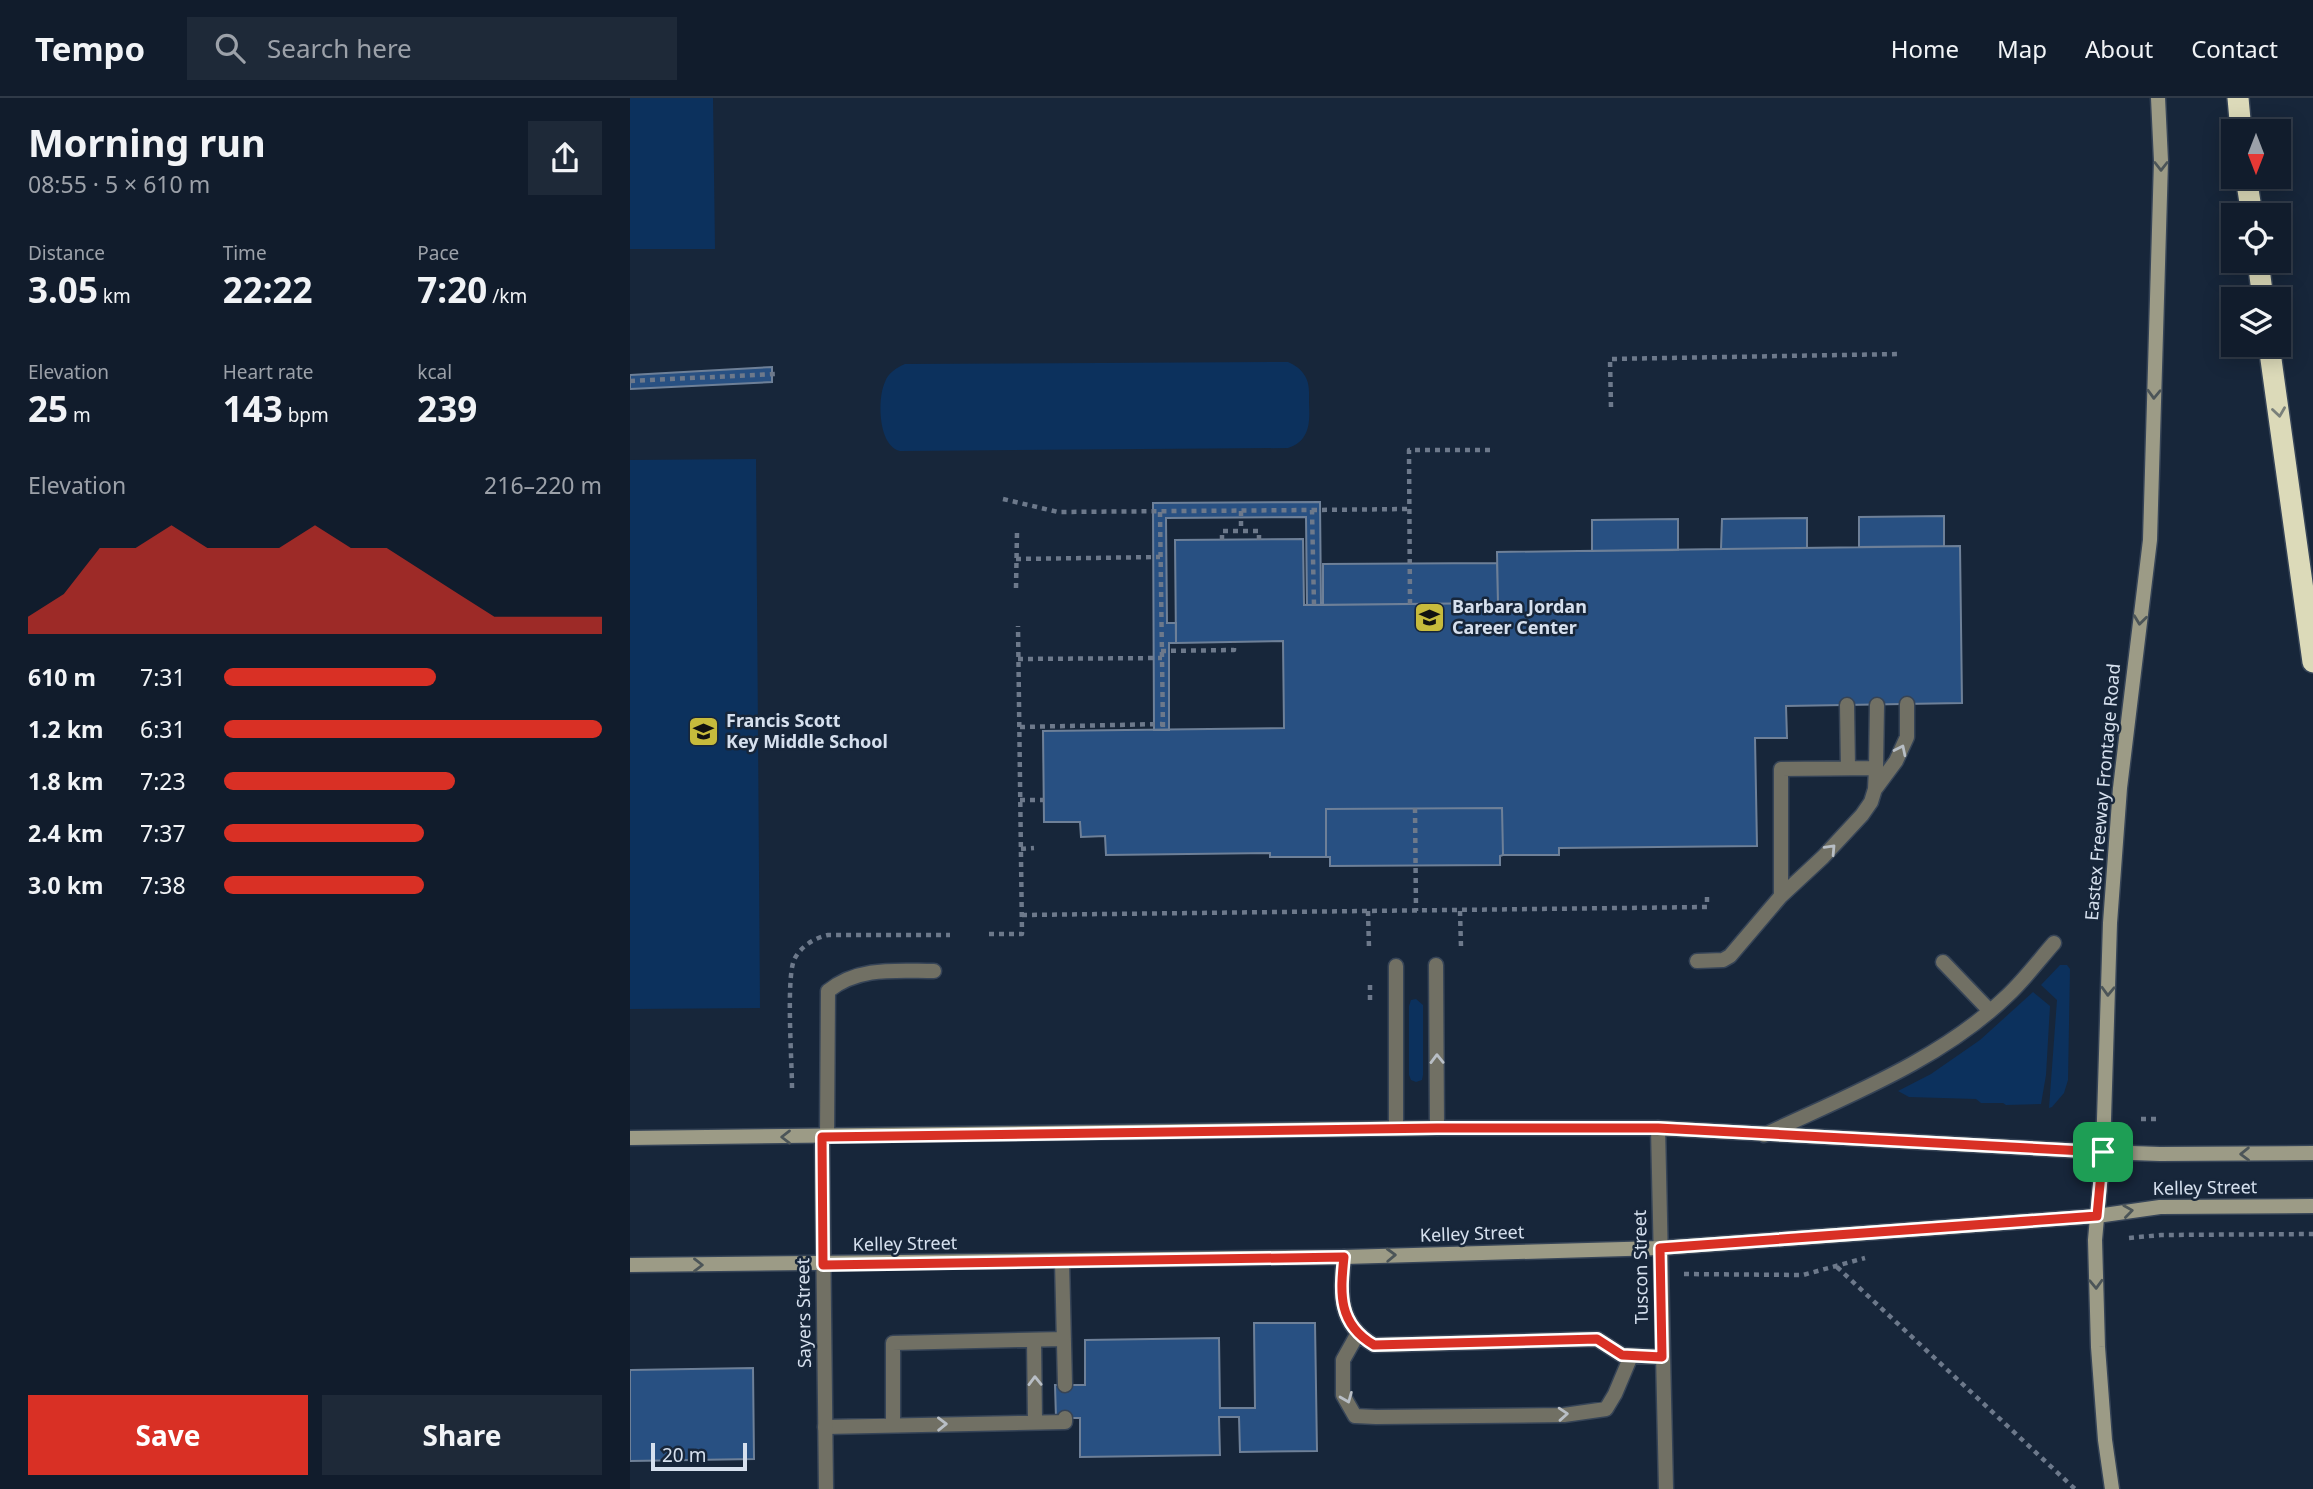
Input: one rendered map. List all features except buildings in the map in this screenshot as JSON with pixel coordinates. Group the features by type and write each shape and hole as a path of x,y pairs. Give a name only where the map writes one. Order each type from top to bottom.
{"highway":[{"path":"2238,98 2240,119"},
{"path":"2271,357 2313,662"}],"main road":[{"name":"Eastex Freeway Frontage Road","path":"2112,1489 2105,1440 2098,1347 2095,1240 2103,1152 2110,923 2120,788 2150,540 2161,161 2158,98"},
{"name":"Kelley Street","path":"630,1138 1396,1128 1658,1128 2103,1152 2313,1153"},
{"name":"Kelley Street","path":"630,1265 823,1265 1344,1257 1660,1248 2097,1216 2160,1207 2313,1206"}],"street":[{"path":"1875,789 1896,761 1908,737 1907,704"},
{"path":"1847,705 1848,768"},
{"path":"1697,961 1723,960 1730,956 1782,896 1862,815 1871,802 1875,789 1877,705"},
{"path":"1782,896 1781,769 1876,768"},
{"path":"1764,1135 1918,1059 1959,1034 2009,994 2054,943"},
{"path":"1943,962 1990,1011"},
{"path":"1436,965 1437,1128"},
{"path":"1396,966 1396,1128"},
{"name":"Sayers Street","path":"825,1489 823,1265 828,991 837,984 865,973 934,971"},
{"name":"Tuscon Street","path":"1658,1128 1666,1489"},
{"path":"1344,1257 1344,1312 1357,1335 1374,1345 1597,1339 1622,1355 1662,1357"},
{"path":"1062,1261 1065,1385"},
{"path":"1357,1335 1343,1360 1343,1395 1355,1416 1564,1415 1606,1409 1631,1356"},
{"path":"893,1425 892,1343 1064,1339"},
{"path":"1034,1340 1035,1422"},
{"path":"825,1427 1065,1422 1065,1418"}],"path":[{"path":"1611,407 1610,359 1899,354"},
{"path":"630,381 775,374"},
{"path":"1410,604 1409,450 1496,450"},
{"path":"1003,499 1058,512 1409,509"},
{"path":"1312,510 1314,605"},
{"path":"1241,511 1241,531"},
{"path":"1019,727 1162,727 1160,512"},
{"path":"1222,540 1222,531 1259,531 1259,540"},
{"path":"1016,588 1017,532"},
{"path":"1016,559 1160,557"},
{"path":"989,934 1022,934 1018,626"},
{"path":"1161,650 1234,650 1234,642"},
{"path":"1018,659 1162,658"},
{"path":"1020,800 1044,800"},
{"path":"1415,808 1416,911"},
{"path":"1021,849 1034,848"},
{"path":"1022,915 1707,908 1707,893"},
{"path":"1368,911 1369,948"},
{"path":"1460,911 1461,947"},
{"path":"2141,1119 2158,1119"},
{"path":"2161,1235 2313,1234"},
{"path":"1707,1274 1803,1275 1871,1257"},
{"path":"1836,1266 2075,1489"}],"shaded area":[{"path":"630,98 713,98 715,249 630,249"},
{"path":"1288,362 1300,369 1307,379 1309,424 1301,441 1288,448 900,451 887,440 881,421 881,399 885,382 893,371 905,364"},
{"path":"756,459 760,1008 630,1009 630,460"},
{"path":"2060,965 2067,965 2070,969 2068,1080 2064,1093 2049,1108 2057,1000 2041,985"},
{"path":"2033,992 2050,1006 2046,1075 2041,1104 2006,1105 1981,1103 1976,1099 1909,1097 1898,1091 1931,1074 1980,1040"},
{"path":"1416,999 1423,1005 1423,1075 1422,1080 1416,1082 1411,1080 1409,1075 1409,1006 1411,1000"}],"place":[{"name":"Barbara Jordan Career Center","path":"1429,617"},
{"name":"Francis Scott Key Middle School","path":"703,731"}],"route":[{"path":"1658,1128 2103,1152 2097,1216 1660,1248 1662,1357 1622,1355 1597,1339 1374,1345 1357,1335 1344,1312 1344,1257 823,1265 822,1137 827,1136 1281,1129 1658,1128"}]}
